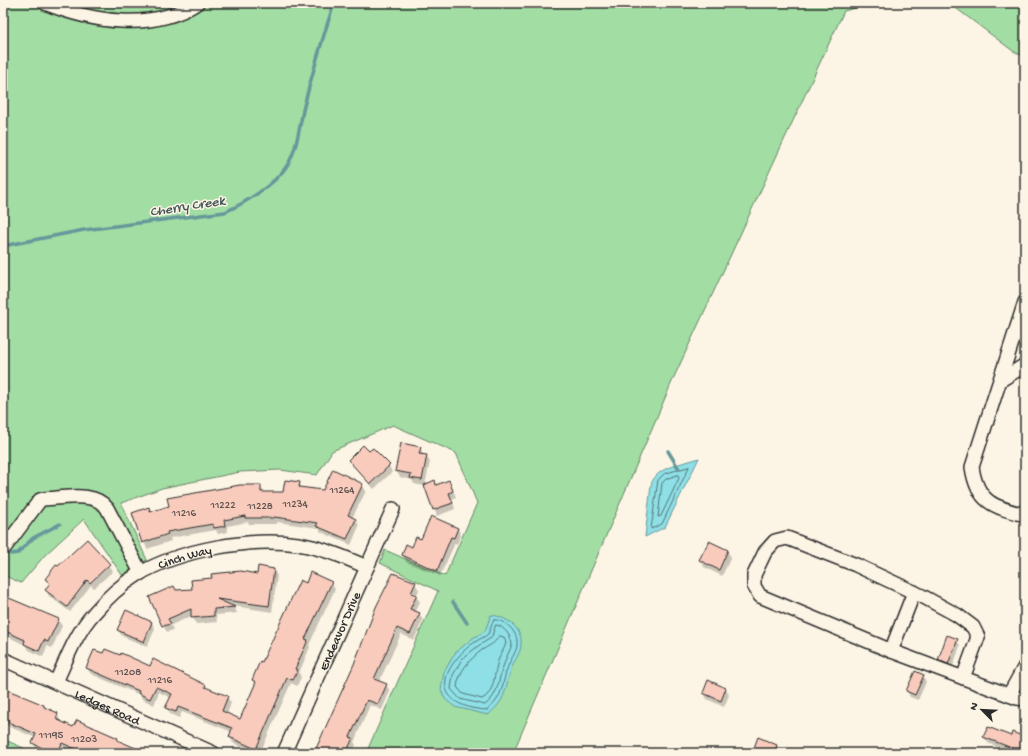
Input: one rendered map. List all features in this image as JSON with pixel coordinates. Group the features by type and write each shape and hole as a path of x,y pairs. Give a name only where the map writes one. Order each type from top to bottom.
{"street":[{"path":"45,3 96,18 130,21 161,18 180,12 197,3"},
{"path":"1025,302 972,467 974,484 982,496 996,507 1025,515"},
{"path":"1001,380 1025,365"},
{"path":"4,547 34,506 43,499 79,497 89,498 101,503 107,508 141,573"},
{"name":"Endeavor Drive","path":"284,753 393,508"},
{"path":"963,678 978,637 973,627 957,614 856,565 788,538 774,541 765,552 754,575 754,586 760,596 890,651 963,678 1009,695 1025,699"},
{"name":"Cinch Way","path":"56,682 76,638 93,614 114,592 141,573 166,561 196,553 266,542 288,543 327,550 367,568"},
{"path":"890,651 914,592"},
{"name":"Ledges Road","path":"3,659 213,753"},
{"path":"1009,695 1025,666"}],"green space":[{"path":"82,2 138,8 155,6 163,3 874,3 844,11 674,377 513,753 366,753 438,591 380,563 385,550 445,576 477,503 456,453 393,425 332,451 317,475 280,470 240,472 162,488 121,503 147,560 122,575 84,519 45,555 21,583 3,575 3,3"},
{"path":"949,3 1025,3 1025,57 1013,51"},
{"path":"3,739 35,753 3,753"}],"water":[{"path":"95,3 163,3 139,8"},
{"path":"699,458 665,527 645,537 651,485 654,479 664,470"},
{"path":"491,615 507,620 512,624 519,633 521,644 502,698 488,715 455,707 445,699 441,690 444,672 455,653 473,638 485,631"}],"building":[{"path":"401,443 421,447 419,454 427,455 422,480 410,478 411,474 395,471"},
{"path":"363,445 369,451 373,448 390,465 370,484 348,460"},
{"path":"333,469 363,484 348,515 356,519 347,539 316,526 318,523 274,517 245,518 245,516 224,520 225,526 214,528 213,524 167,532 168,534 142,543 132,513 149,507 150,512 169,506 167,498 240,485 261,485 261,492 283,492 285,480 300,482 299,487 323,490"},
{"path":"435,480 436,485 449,480 453,491 449,493 453,503 433,510 424,485"},
{"path":"431,516 458,528 454,538 451,537 437,571 402,555 406,544 412,547 416,537 421,539"},
{"path":"87,539 110,564 90,583 87,580 67,607 45,590 50,583 45,579 56,565 58,566"},
{"path":"709,541 728,550 719,570 699,560"},
{"path":"258,566 274,569 269,606 217,599 235,607 214,609 214,616 191,618 191,609 168,619 171,624 162,626 149,597 174,586 176,590 192,589 191,580 212,578 211,574 241,571 257,574"},
{"path":"310,572 332,582 305,639 308,640 295,669 298,670 293,680 287,678 256,749 229,737 232,728 178,707 176,712 165,708 172,694 156,687 150,699 138,693 139,691 86,668 94,650 103,653 105,649 120,655 121,653 150,666 153,659 206,685 205,687 228,696 222,711 240,719 256,682 252,680 260,661 262,662 300,580 306,583"},
{"path":"393,573 416,582 411,593 417,595 410,609 420,613 410,634 397,628 374,679 387,684 378,704 367,700 350,737 353,738 346,753 314,753 354,664 376,607"},
{"path":"9,598 59,619 48,642 44,640 39,651 24,644 25,640 3,630 3,610"},
{"path":"126,610 152,622 144,642 117,630"},
{"path":"947,635 958,639 948,664 938,660"},
{"path":"915,671 924,675 915,695 906,691"},
{"path":"708,680 726,688 721,701 703,693"},
{"path":"3,688 44,705 44,707 58,713 56,719 73,727 77,720 118,738 117,740 147,753 85,753 62,743 58,753 53,753 32,743 36,734 8,722 9,720 3,718"},
{"path":"988,727 1011,736 1012,732 1025,737 1025,753 983,737"},
{"path":"758,737 777,745 774,753 752,753"}],"waterway":[{"name":"Cherry Creek","path":"3,246 84,230 225,212 241,204 267,187 281,174 293,154 311,80 334,3"},
{"path":"668,451 679,469"},
{"path":"6,552 11,554 18,553 33,538 60,524"},
{"path":"453,602 467,623"}]}
